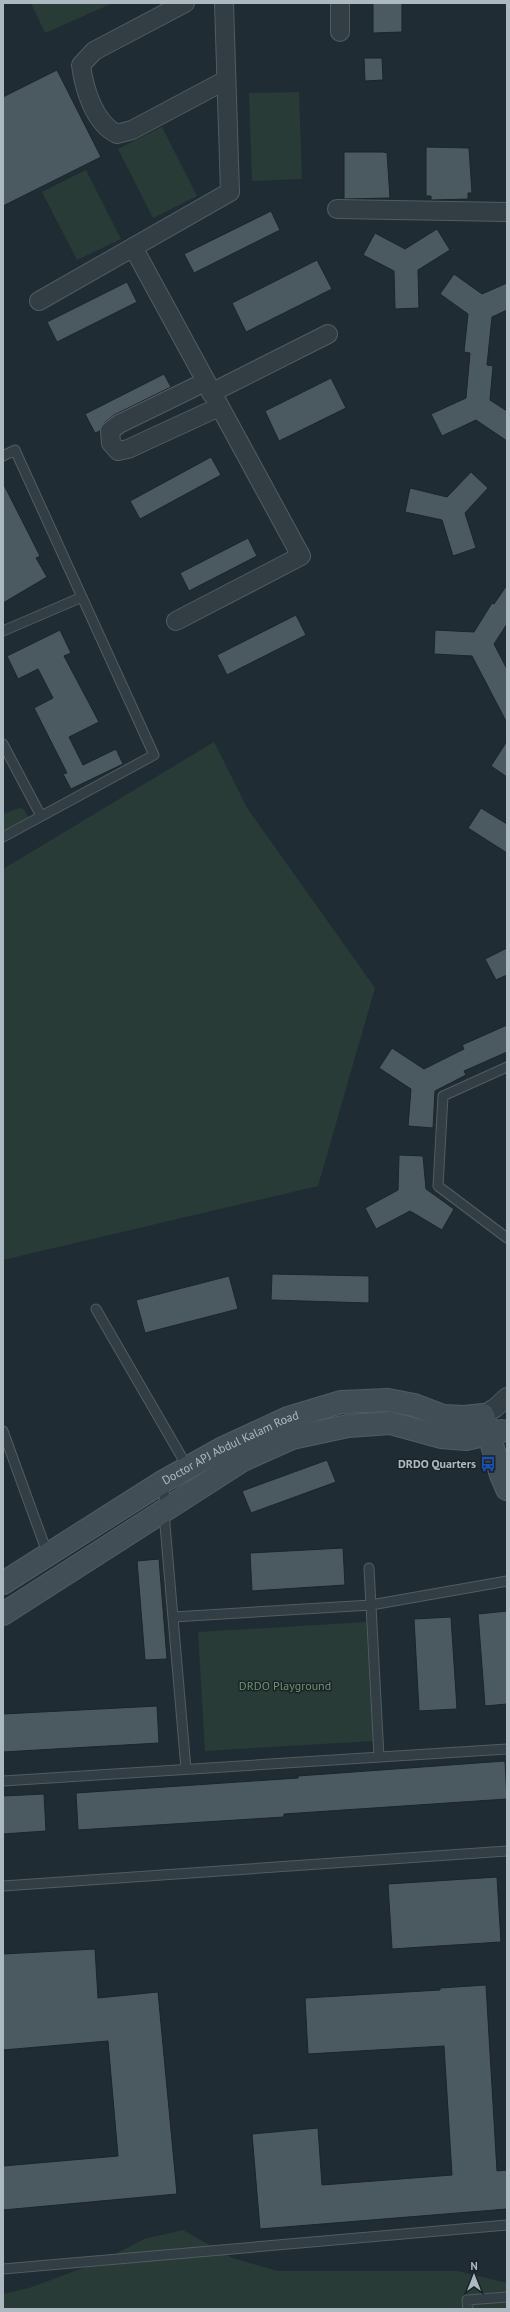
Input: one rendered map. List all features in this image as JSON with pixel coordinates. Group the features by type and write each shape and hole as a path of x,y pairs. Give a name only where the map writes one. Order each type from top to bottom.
{"street":[{"path":"185,3 94,51 80,65 89,97 104,125 117,134 132,130 226,80"},
{"path":"38,301 230,192 224,3"},
{"path":"340,3 340,32"},
{"path":"337,209 507,212"},
{"path":"133,247 301,556 176,621"},
{"path":"212,394 119,424 110,431 111,443 118,451 128,449 212,394 328,334"},
{"name":"Doctor APJ Abdul Kalam Road","path":"3,1583 43,1572 164,1482 221,1449 288,1418 341,1402 388,1400 414,1405 443,1416 464,1417 495,1406"},
{"path":"495,1406 501,1433 507,1489"},
{"path":"3,1614 43,1572 165,1510 243,1460 292,1438 348,1426 390,1423 441,1437 466,1439 501,1433"}],"lane":[{"path":"3,456 15,450 154,755 3,837"},
{"path":"3,631 82,597"},
{"path":"3,744 41,816"},
{"path":"507,1067 443,1096 438,1186 507,1238"},
{"path":"96,1309 188,1468"},
{"path":"3,1431 43,1572"},
{"path":"164,1482 173,1617 186,1769"},
{"path":"369,1568 379,1757"},
{"path":"173,1617 371,1604 507,1581"},
{"path":"3,1781 507,1749"},
{"path":"3,1886 507,1851"},
{"path":"3,2268 507,2225"},
{"path":"468,2309 467,2300 507,2297"}],"green space":[{"path":"31,3 113,3 45,33"},
{"path":"299,92 302,179 252,181 249,93"},
{"path":"162,127 197,196 153,218 118,149"},
{"path":"86,170 121,239 77,260 42,192"},
{"path":"214,742 247,808 375,988 318,1186 3,1260 3,869"},
{"path":"19,808 24,809 28,817 3,831 3,814"},
{"name":"DRDO Playground","path":"366,1622 373,1741 205,1751 198,1632"},
{"path":"183,2230 232,2258 278,2271 457,2271 507,2283 507,2309 3,2309 3,2294 29,2288 102,2261 144,2239"}],"building":[{"path":"373,3 402,3 402,32 373,33"},
{"path":"364,58 382,58 383,80 365,81"},
{"path":"57,70 101,157 3,206 3,97"},
{"path":"426,147 469,148 472,193 468,193 468,199 431,200 431,196 426,196"},
{"path":"344,152 387,153 390,198 344,199"},
{"path":"271,211 280,230 194,273 184,254"},
{"path":"437,229 450,250 418,270 419,308 395,309 394,271 363,255 375,233 405,249"},
{"path":"317,260 332,289 246,332 232,303"},
{"path":"454,274 482,294 507,283 507,310 492,317 487,365 493,366 490,400 507,411 507,441 476,420 442,436 431,414 466,398 470,353 464,352 468,314 440,294"},
{"path":"127,282 137,302 57,342 47,322"},
{"path":"164,374 171,387 114,415 104,423 100,431 95,433 85,414"},
{"path":"331,378 346,408 279,441 265,411"},
{"path":"211,457 221,475 140,519 130,501"},
{"path":"471,472 488,488 465,513 476,548 453,556 442,520 405,512 410,488 447,497"},
{"path":"3,483 40,556 36,558 47,577 3,603"},
{"path":"248,538 257,556 189,591 180,573"},
{"path":"507,585 507,624 494,644 507,669 507,723 472,656 434,654 435,630 474,632 492,603 494,604"},
{"path":"296,615 306,635 227,675 217,655"},
{"path":"60,630 71,653 64,656 99,722 69,737 83,765 116,749 123,764 71,789 63,774 67,773 34,708 53,698 38,669 18,679 7,656"},
{"path":"507,741 507,777 491,766"},
{"path":"481,808 507,824 507,853 468,828"},
{"path":"507,948 507,975 496,980 485,959"},
{"path":"507,1025 507,1052 464,1071 466,1075 435,1091 433,1128 408,1126 411,1089 379,1068 392,1048 424,1069 464,1049 462,1045"},
{"path":"399,1155 423,1156 426,1189 454,1209 442,1230 410,1211 376,1229 365,1208 398,1190"},
{"path":"272,1274 369,1276 369,1303 271,1300"},
{"path":"229,1276 238,1309 145,1333 136,1300"},
{"path":"327,1460 336,1482 251,1513 242,1491"},
{"path":"343,1548 345,1585 252,1591 250,1553"},
{"path":"159,1559 167,1659 145,1660 137,1561"},
{"path":"507,1611 507,1704 485,1706 478,1614"},
{"path":"451,1617 457,1709 419,1711 414,1619"},
{"path":"157,1706 159,1743 3,1752 3,1714"},
{"path":"505,1761 507,1799 284,1814 284,1817 78,1830 76,1793 298,1778 298,1776"},
{"path":"44,1794 46,1831 3,1834 3,1796"},
{"path":"497,1877 501,1942 392,1949 388,1884"},
{"path":"95,1949 98,1998 158,1992 177,2194 3,2210 3,2166 118,2156 108,2041 3,2050 3,1954"},
{"path":"486,1985 497,2171 507,2170 507,2209 260,2229 252,2134 318,2128 322,2185 452,2175 444,2046 308,2054 305,1998 440,1990 440,1988"}],"place":[{"name":"DRDO Quarters","path":"488,1464"}]}
